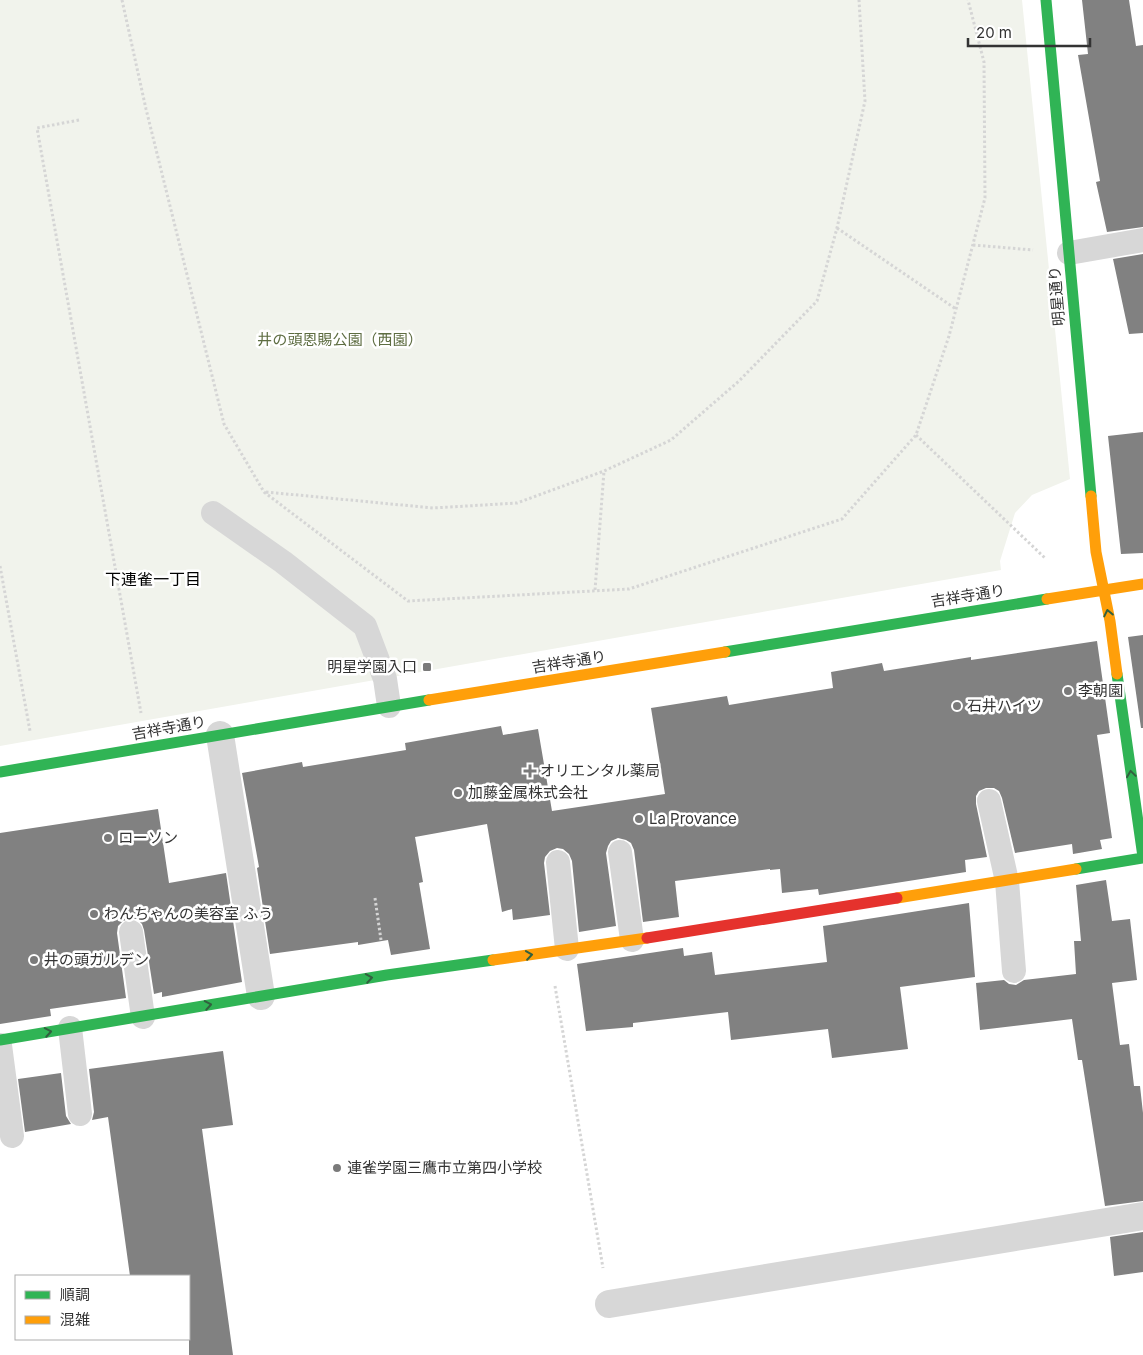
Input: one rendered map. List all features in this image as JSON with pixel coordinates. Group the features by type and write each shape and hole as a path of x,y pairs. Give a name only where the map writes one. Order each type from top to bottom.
{"street":[{"name":"明星通り","path":"1046,0 1096,552 1110,621 1143,857"},
{"name":"吉祥寺通り","path":"1,767 220,735 1103,589 1143,584"},
{"path":"220,735 262,996"},
{"path":"0,1040 387,975 632,940 1006,882 1143,857"},
{"path":"609,1304 1143,1216"}],"lane":[{"path":"1069,253 1143,240"},
{"path":"213,513 283,562 366,626 385,679 388,706"},
{"path":"989,801 1006,882 1014,971"},
{"path":"620,852 632,940"},
{"path":"558,862 558,951"},
{"path":"131,932 143,1017"},
{"path":"70,1028 80,1114"},
{"path":"0,1045 12,1136"}],"path":[{"path":"122,0 146,109 224,424 264,492 408,601 629,589 842,518 916,435 949,336 985,198 984,62 968,0"},
{"path":"264,492 433,508 518,503 604,471 671,440 739,381 817,301 837,228 865,101 859,0"},
{"path":"79,120 37,128 142,719"},
{"path":"837,228 956,309"},
{"path":"973,245 1069,253"},
{"path":"916,435 1046,559"},
{"path":"595,590 604,471"},
{"path":"0,566 31,736"},
{"path":"375,898 387,975"},
{"path":"558,951 609,1304"}],"green space":[{"name":"井の頭恩賜公園（西園）","path":"0,0 1022,0 1070,479 1032,495 1015,513 1000,561 1001,570 0,746"}],"building":[{"path":"1082,0 1129,0 1136,46 1143,45 1143,227 1107,232 1096,182 1100,181 1078,55 1088,54"},
{"path":"1143,254 1143,333 1129,334 1113,259"},
{"path":"1143,432 1143,553 1121,554 1108,436"},
{"path":"1143,635 1143,728 1141,728 1128,637"},
{"path":"1097,641 1110,733 1097,735 1112,838 1100,840 1102,849 1073,854 1072,844 1015,853 999,791 994,788 986,788 979,791 976,796 976,804 987,857 965,860 966,872 819,895 818,889 782,893 780,869 675,881 679,917 643,922 634,850 631,843 618,838 611,841 606,853 616,926 579,932 572,861 569,854 563,849 557,848 550,851 545,857 544,863 550,915 513,920 512,909 502,912 487,824 415,837 423,882 419,883 430,949 391,955 388,940 358,945 358,942 270,954 257,868 259,867 242,773 302,762 303,767 406,750 405,743 501,726 503,735 538,729 552,811 665,794 651,708 727,696 729,705 833,688 831,672 882,663 884,671 971,657 971,660"},
{"path":"158,809 169,883 226,873 242,982 162,997 162,992 154,994 142,924 137,919 129,919 123,921 118,926 117,933 126,998 50,1009 51,1016 0,1024 0,833"},
{"path":"1106,880 1112,921 1130,919 1137,980 1112,983 1120,1045 1129,1044 1134,1086 1140,1086 1143,1113 1143,1201 1105,1206 1082,1060 1078,1060 1072,1019 980,1030 976,983 1004,980 1009,984 1016,985 1024,980 1076,974 1074,941 1081,941 1076,885"},
{"path":"969,903 975,977 900,987 908,1049 832,1058 828,1029 731,1040 728,1012 633,1023 633,1027 586,1031 577,964 683,948 684,956 712,952 715,975 827,962 823,926"},
{"path":"223,1051 233,1125 202,1129 233,1355 189,1355 190,1275 130,1275 108,1117 92,1120 94,1112 89,1069"},
{"path":"61,1073 66,1116 71,1124 25,1132 18,1079"},
{"path":"1143,1232 1143,1272 1114,1276 1110,1237"}],"traffic: fast":[{"path":"1046,0 1091,496"},
{"path":"725,652 1047,599"},
{"path":"1117,674 1143,857"},
{"path":"0,772 429,700"},
{"path":"1076,869 1143,858"},
{"path":"0,1040 387,975 493,960"}],"traffic: slow":[{"path":"1091,496 1096,552 1110,621 1117,674"},
{"path":"1047,599 1143,584"},
{"path":"429,700 725,652"},
{"path":"897,898 1076,869"},
{"path":"493,960 647,938"}],"traffic: jam":[{"path":"647,938 897,898"}],"place":[{"name":"明星学園入口","path":"427,667"},
{"name":"李朝園","path":"1068,691"},
{"name":"石井ハイツ","path":"957,706"},
{"name":"オリエンタル薬局","path":"530,771"},
{"name":"加藤金属株式会社","path":"458,793"},
{"name":"La Provance","path":"639,819"},
{"name":"ローソン","path":"108,838"},
{"name":"わんちゃんの美容室 ふう","path":"94,914"},
{"name":"井の頭ガルデン","path":"34,960"},
{"name":"連雀学園三鷹市立第四小学校","path":"337,1168"}],"district":[{"name":"下連雀一丁目","path":"153,579"}]}
